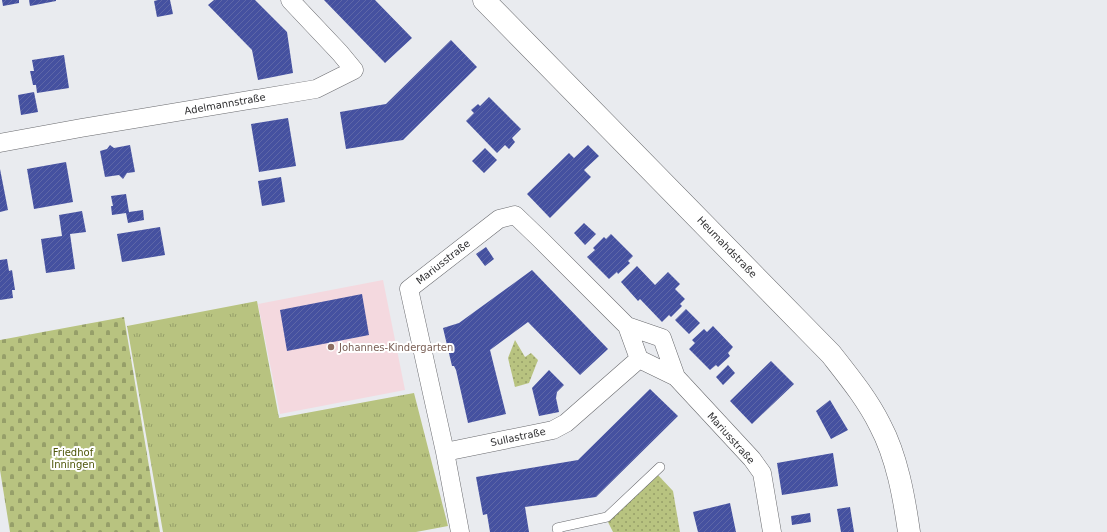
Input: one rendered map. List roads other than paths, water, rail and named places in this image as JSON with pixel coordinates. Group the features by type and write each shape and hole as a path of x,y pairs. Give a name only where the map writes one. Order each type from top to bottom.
{"main road":[{"name":"Heumahdstraße","path":"484,0 622,139 836,360 858,388 881,426 895,462 904,500 909,532"}],"street":[{"name":"Adelmannstraße","path":"0,143 316,89 354,70 340,52 290,0"},
{"name":"Mariusstraße","path":"460,532 445,452 409,289 499,219 515,215 627,326 662,338 676,377"},
{"name":"Mariusstraße","path":"627,326 638,359 676,377 752,459 762,473 772,532"},
{"name":"Sullastraße","path":"445,452 553,430 566,423 638,359"}],"lane":[{"path":"558,532 557,528 607,517 660,467"}],"place":[{"name":"Johannes-Kindergarten","path":"331,347"}],"park label":[{"name":"Friedhof Inningen","path":"73,458"}]}
